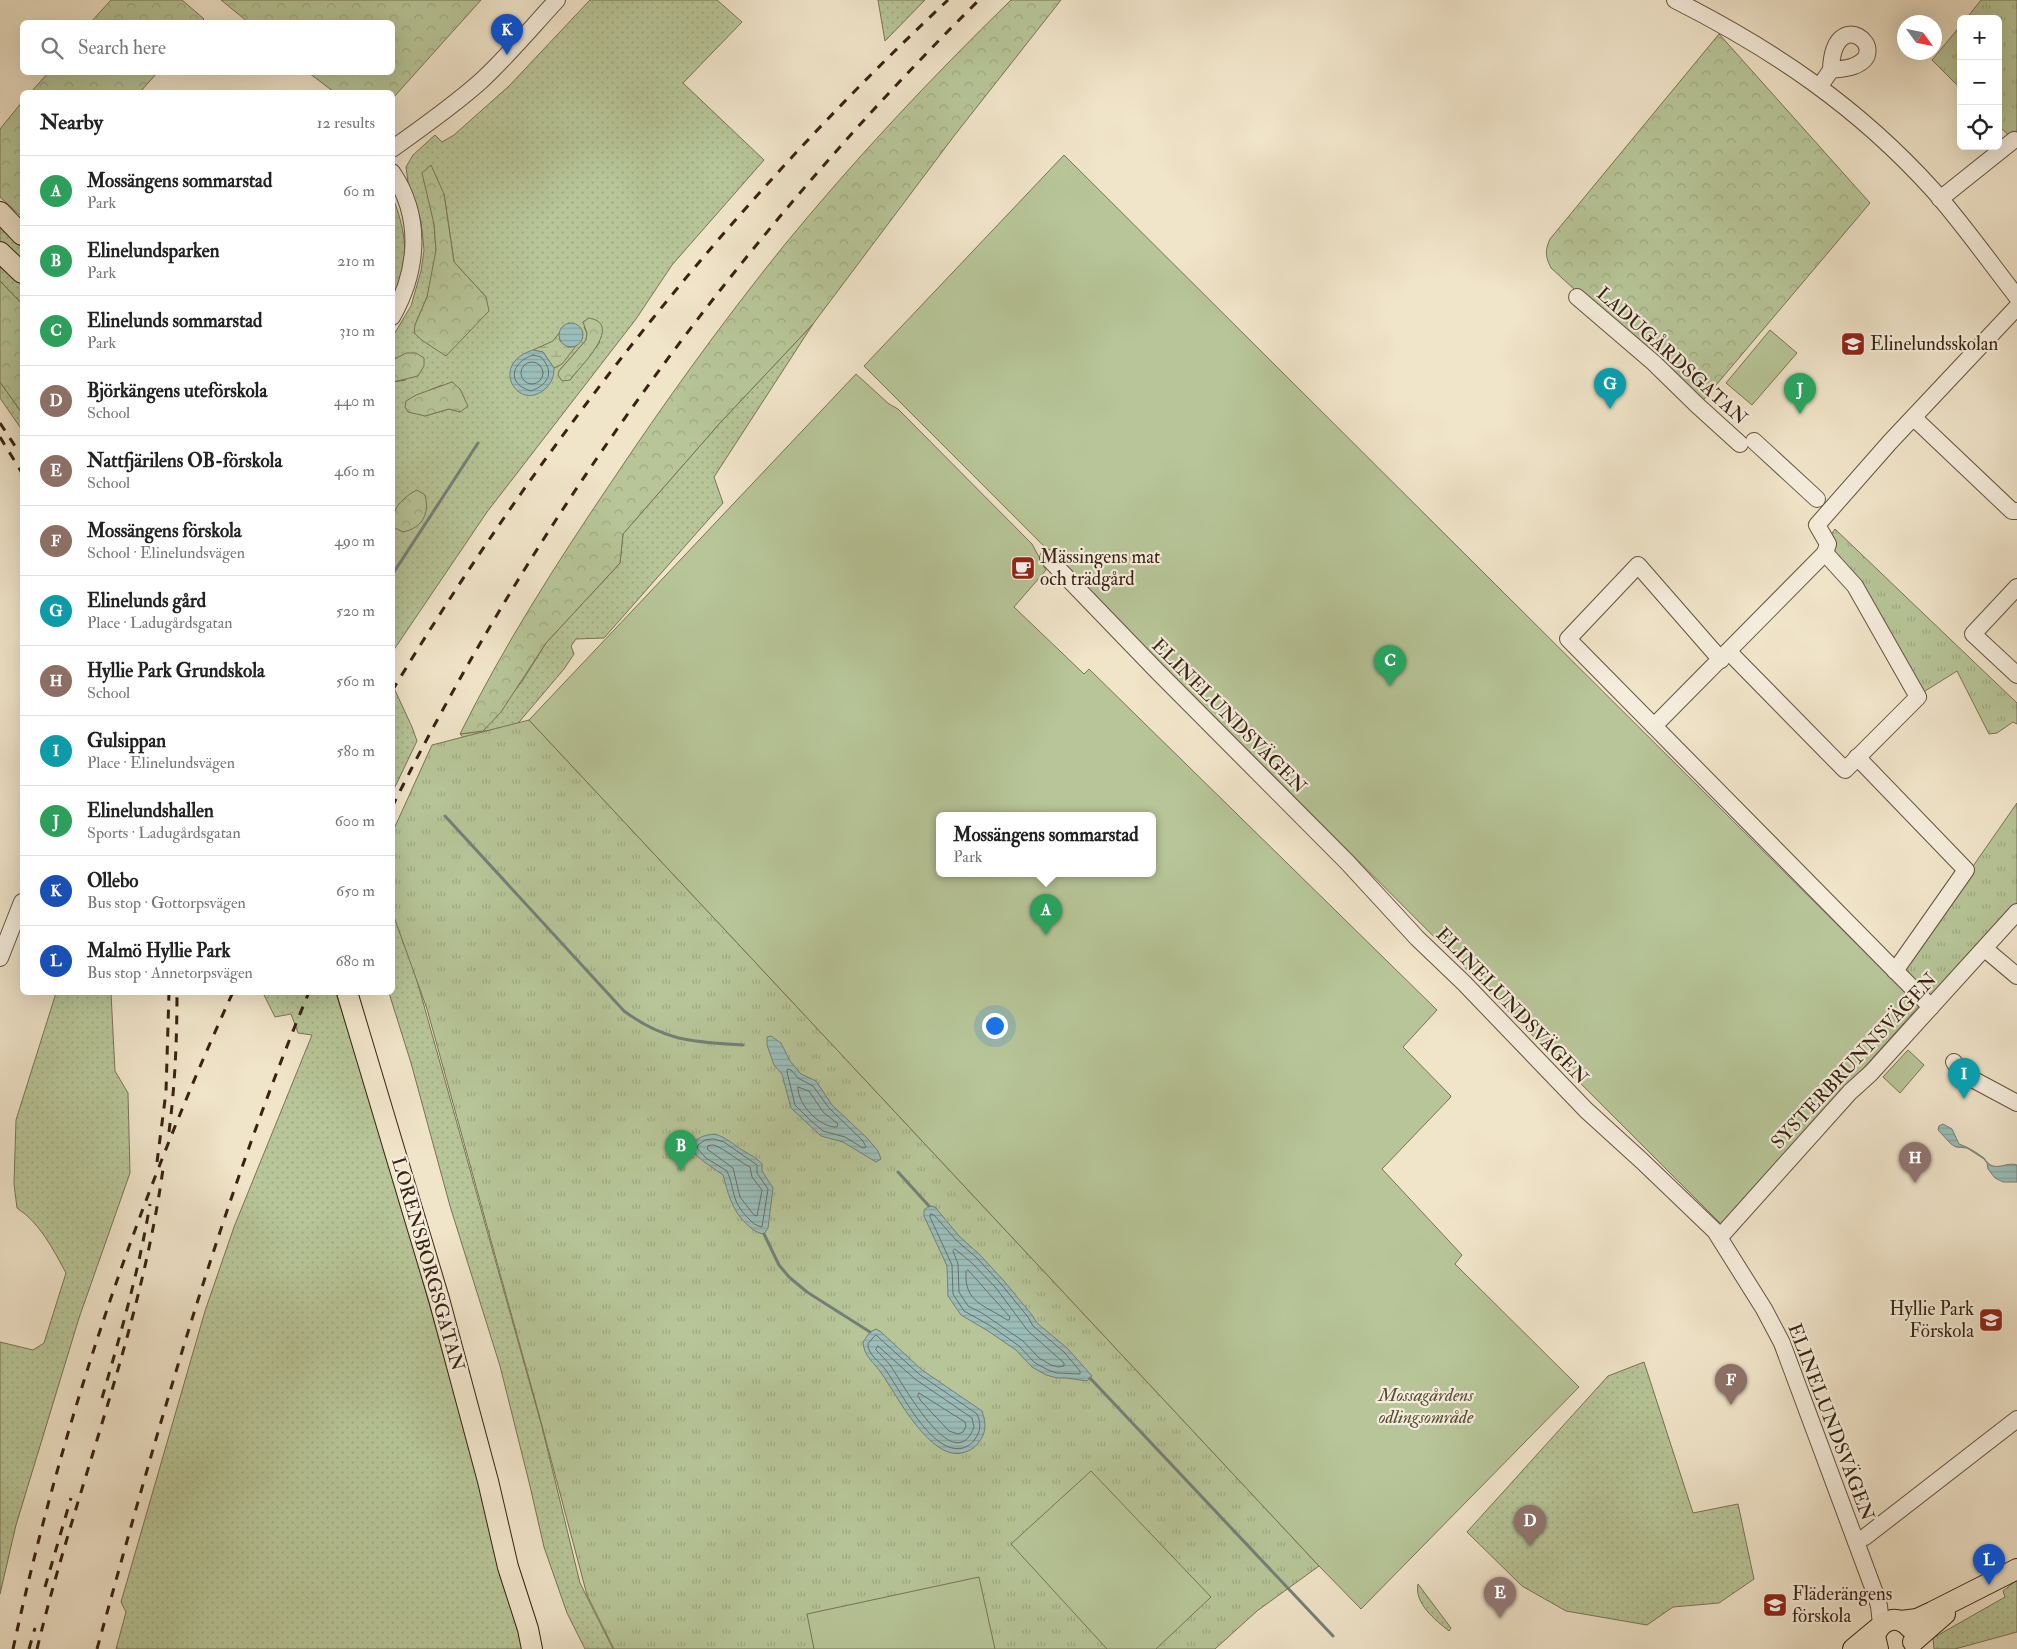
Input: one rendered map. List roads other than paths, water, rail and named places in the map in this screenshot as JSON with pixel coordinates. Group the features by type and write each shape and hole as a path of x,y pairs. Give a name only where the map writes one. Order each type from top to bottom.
{"main road":[{"path":"0,212 20,233"},
{"path":"0,252 20,271"},
{"name":"LORENSBORGSGATAN","path":"348,995 439,1299 510,1575 528,1629 532,1649"},
{"name":"LORENSBORGSGATAN","path":"502,1538 523,1597 547,1649"},
{"path":"1853,1649 1887,1629 1917,1619 1978,1591 2017,1569"},
{"path":"1911,1647 1939,1618 1978,1591"},
{"path":"1887,1629 1909,1626 1912,1632 1911,1647"}],"street":[{"path":"395,146 444,111 480,81 507,55 556,0"},
{"path":"1675,0 1725,25 1820,86 1855,113 1898,154 1940,199 2017,297"},
{"path":"1820,86 1831,70"},
{"path":"1940,199 2014,140"},
{"path":"395,178 406,199 412,226 414,256 409,282 395,311"},
{"name":"LADUGÅRDSGATAN","path":"1577,297 1654,363 1697,406 1747,442 1824,505"},
{"path":"1654,726 1725,656 1824,553 1828,544 1817,525 1824,505 1914,418 2017,307"},
{"path":"1914,418 2012,511 2017,510"},
{"path":"1824,553 1856,586 1918,697 1845,770 1725,656 1638,565 1568,639 1930,1007"},
{"name":"ELINELUNDSVÄGEN","path":"1048,558 1586,1110 1642,1160 1720,1237 1764,1309 1782,1343 1875,1593 1887,1609 1887,1629"},
{"path":"2017,587 1973,634 2017,675"},
{"path":"1857,757 1966,870 1895,970"},
{"path":"0,958 20,907"},
{"name":"SYSTERBRUNNSVÄGEN","path":"1720,1237 1850,1092 1871,1073 2017,912"},
{"path":"1985,949 2017,976"},
{"path":"1954,1062 1961,1073 2017,1103"},
{"name":"ELINELUNDSVÄGEN","path":"1856,1541 1865,1537 2017,1419"}],"water":[{"path":"571,323 579,327 583,335 579,343 571,347 563,343 559,335 563,327"},
{"path":"533,350 543,352 554,368 554,374 551,382 545,389 535,395 525,395 517,391 512,384 510,375 512,365 519,357"},
{"path":"771,1036 781,1043 790,1061 801,1074 816,1081 832,1105 867,1138 878,1151 881,1159 876,1162 843,1142 821,1136 791,1108 782,1074 774,1065 767,1045 767,1037"},
{"path":"1943,1124 1952,1129 1959,1144 1969,1148 1984,1158 1990,1165 2017,1165 2017,1182 2003,1182 1995,1178 1988,1169 1984,1159 1967,1148 1956,1147 1951,1144 1938,1130 1939,1126"},
{"path":"715,1134 730,1141 762,1164 762,1171 773,1188 768,1228 764,1234 753,1230 739,1216 732,1203 723,1175 692,1151 689,1151 689,1148 697,1139"},
{"path":"929,1206 935,1207 959,1236 1004,1281 1037,1323 1067,1348 1092,1376 1087,1381 1046,1375 1032,1367 1016,1350 961,1315 948,1296 947,1266 924,1216 924,1210"},
{"path":"876,1329 922,1370 982,1411 985,1424 984,1432 975,1447 962,1453 950,1453 938,1447 905,1411 882,1374 865,1352 863,1342 870,1332"}],"waterway":[{"path":"395,570 478,443"},
{"path":"445,816 624,1011 653,1029 667,1035 710,1043 743,1045"},
{"path":"898,1172 929,1206"},
{"path":"764,1234 779,1265 789,1277 807,1292 870,1332"},
{"path":"1090,1378 1333,1636"}],"railway":[{"path":"395,686 513,504 578,414 646,326 717,241 791,158 868,78 948,0"},
{"path":"395,801 450,696 513,588 581,482 652,379 728,280 808,183 892,90 979,0"},
{"path":"0,423 15,446"},
{"path":"0,437 20,470"},
{"path":"157,1162 166,1092 169,995"},
{"path":"169,1132 173,1097 177,995"},
{"path":"13,1649 55,1481 105,1315 165,1151 232,995"},
{"path":"97,1649 143,1483 192,1318 247,1153 308,995"},
{"path":"37,1649 139,1291 153,1230 163,1169"},
{"path":"102,1398 135,1277 150,1204"},
{"path":"45,1587 71,1498"},
{"path":"29,1649 35,1628"}],"place":[{"name":"Ollebo","path":"507,55"},
{"name":"Elinelundsskolan","path":"1853,344"},
{"name":"Elinelunds gård","path":"1610,409"},
{"name":"Elinelundshallen","path":"1800,414"},
{"name":"Mässingens mat och trädgård","path":"1023,568"},
{"name":"Elinelunds sommarstad","path":"1390,686"},
{"name":"Mossängens sommarstad","path":"1046,935"},
{"name":"Gulsippan","path":"1964,1099"},
{"name":"Elinelundsparken","path":"681,1171"},
{"name":"Hyllie Park Grundskola","path":"1915,1183"},
{"name":"Hyllie Park Förskola","path":"1991,1320"},
{"name":"Mossängens förskola","path":"1731,1405"},
{"name":"Björkängens uteförskola","path":"1530,1546"},
{"name":"Malmö Hyllie Park","path":"1989,1585"},
{"name":"Fläderängens förskola","path":"1775,1605"},
{"name":"Nattfjärilens OB-förskola","path":"1500,1618"}],"park label":[{"name":"Mossagårdens odlingsområde","path":"1426,1406"}]}
